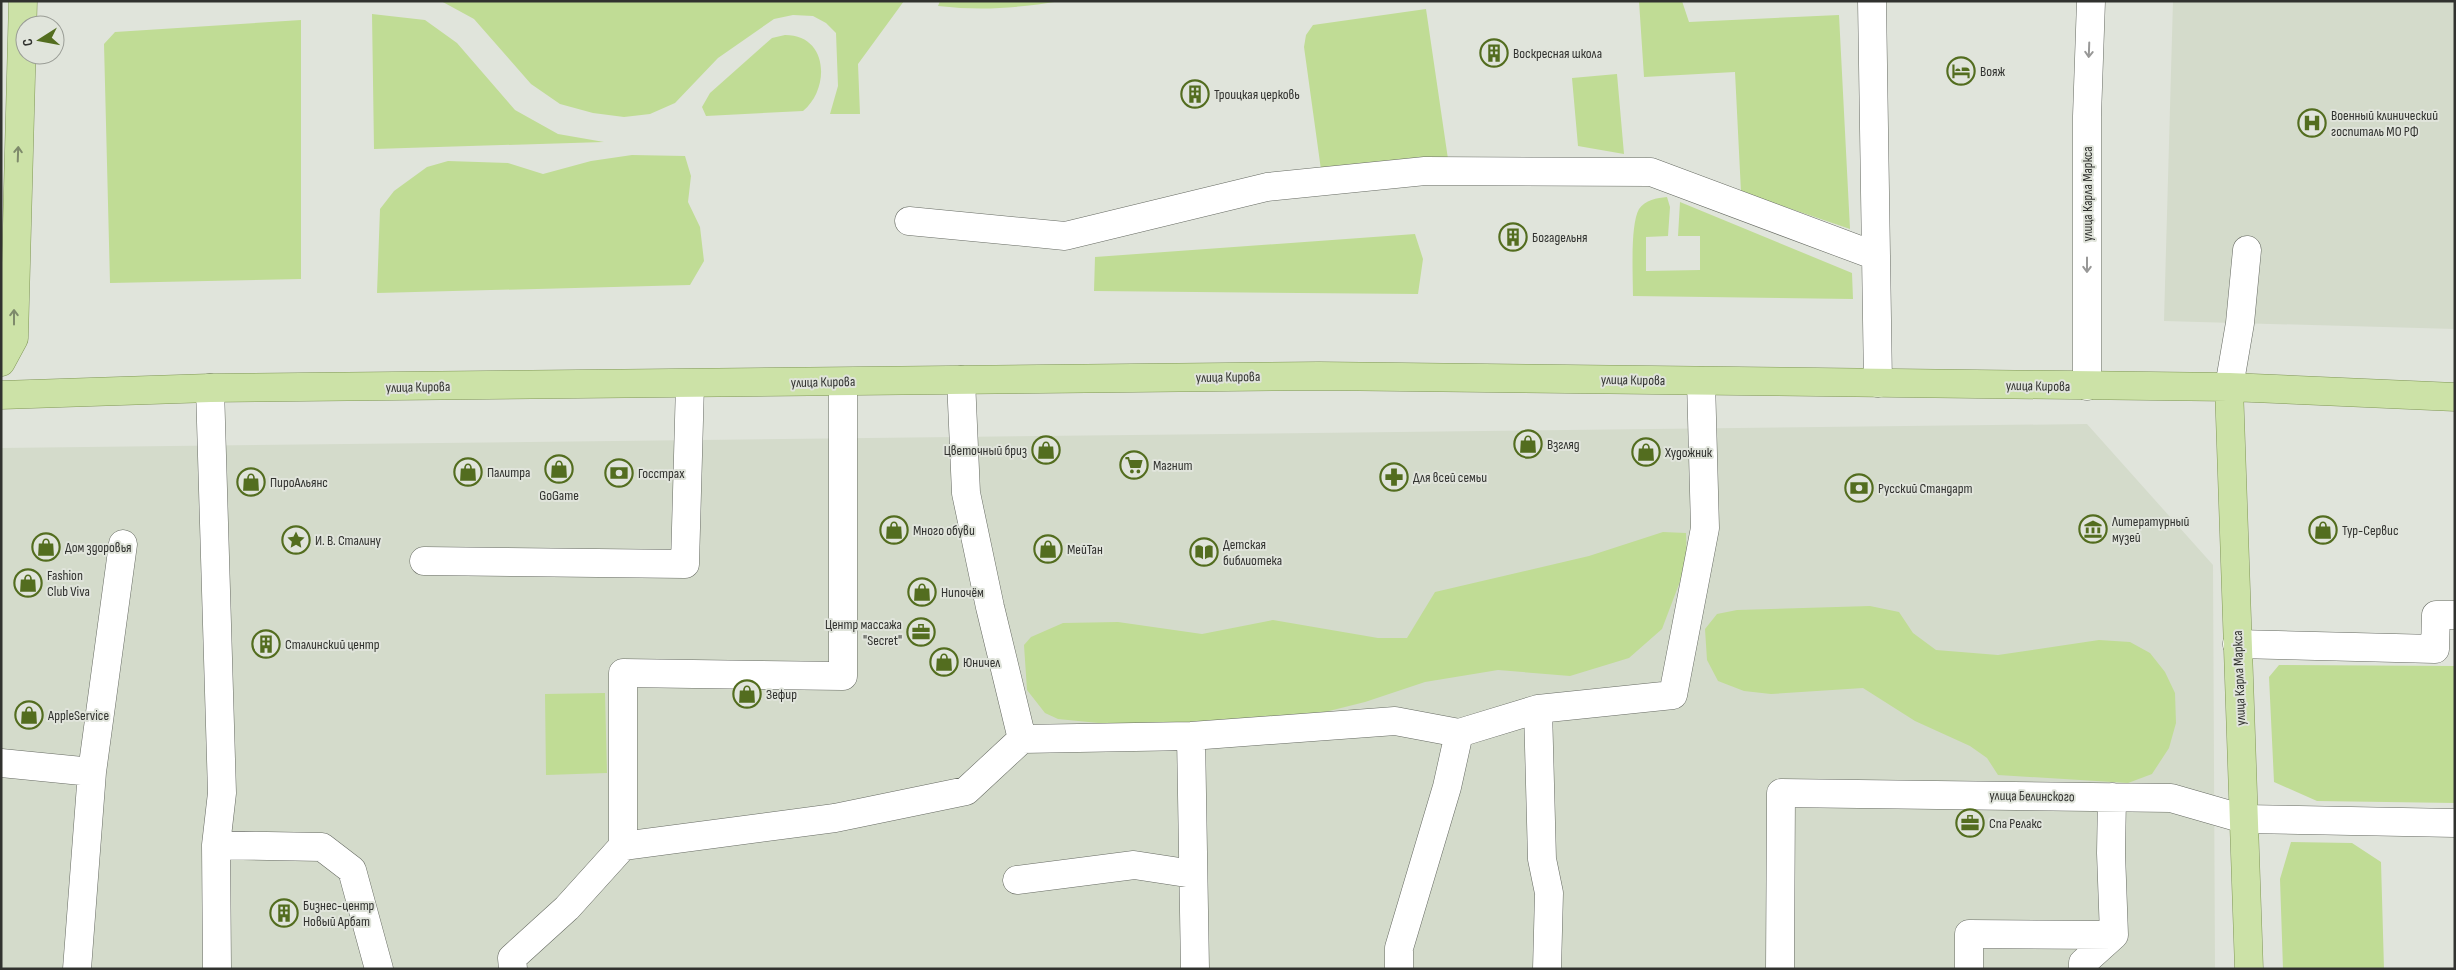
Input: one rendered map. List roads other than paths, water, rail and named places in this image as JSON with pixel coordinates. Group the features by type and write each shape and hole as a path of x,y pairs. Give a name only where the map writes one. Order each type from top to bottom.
{"main road":[{"path":"1,362 14,338 23,1"},
{"name":"улица Кирова","path":"1,395 210,388 1320,376 2229,387 2455,397"},
{"name":"улица Карла Маркса","path":"2229,387 2249,969"}],"street":[{"path":"1872,1 1878,384"},
{"name":"улица Карла Маркса","path":"2087,386 2087,116 2091,1"},
{"path":"908,221 1065,236 1267,187 1425,171 1651,172 1876,256"},
{"path":"2229,387 2240,323 2247,250"},
{"path":"961,380 966,493 990,606 1022,739"},
{"path":"513,969 512,958 567,908 623,846 835,818 966,791 1022,739 1191,736 1395,721 1459,733 1538,708 1674,695 1705,528 1701,381"},
{"path":"623,846 623,673 843,676 843,382"},
{"path":"424,561 685,564 690,384"},
{"path":"210,388 222,793 216,845 217,969"},
{"path":"77,969 92,772 123,544"},
{"path":"2237,644 2435,649 2436,615 2455,615"},
{"path":"1538,708 1542,859 1549,893 1547,969"},
{"path":"1399,969 1398,948 1447,788 1459,733"},
{"path":"1191,736 1195,969"},
{"path":"1,763 92,772"},
{"name":"улица Белинского","path":"1780,969 1781,793 2171,798 2244,819 2455,822"},
{"path":"2112,797 2111,853 2114,935"},
{"path":"216,845 322,847 352,870 379,969"},
{"path":"1017,880 1134,865 1193,874"},
{"path":"1969,969 1969,934 2114,935"},
{"path":"2084,969 2083,963 2114,935"}],"place":[{"name":"Воскресная школа","path":"1494,53"},
{"name":"Вояж","path":"1961,71"},
{"name":"Троицкая церковь","path":"1195,94"},
{"name":"Военный клинический госпиталь МО РФ","path":"2312,123"},
{"name":"Богадельня","path":"1513,237"},
{"name":"Взгляд","path":"1528,444"},
{"name":"Цветочный бриз","path":"1046,450"},
{"name":"Художник","path":"1646,452"},
{"name":"Магнит","path":"1134,465"},
{"name":"GoGame","path":"559,469"},
{"name":"Палитра","path":"468,472"},
{"name":"Госстрах","path":"619,473"},
{"name":"Для всей семьи","path":"1394,477"},
{"name":"ПироАльянс","path":"251,482"},
{"name":"Русский Стандарт","path":"1859,488"},
{"name":"Литературный музей","path":"2093,529"},
{"name":"Много обуви","path":"894,530"},
{"name":"Тур-Сервис","path":"2323,530"},
{"name":"И. В. Сталину","path":"296,540"},
{"name":"Дом здоровья","path":"46,547"},
{"name":"МейТан","path":"1048,549"},
{"name":"Детская библиотека","path":"1204,552"},
{"name":"Fashion Club Viva","path":"28,583"},
{"name":"Нипочём","path":"922,592"},
{"name":"Центр массажа \"Secret\"","path":"921,632"},
{"name":"Сталинский центр","path":"266,644"},
{"name":"Юничел","path":"944,662"},
{"name":"Зефир","path":"747,694"},
{"name":"AppleService","path":"29,715"},
{"name":"Спа Релакс","path":"1970,823"},
{"name":"Бизнес-центр Новый Арбат","path":"284,913"}]}
